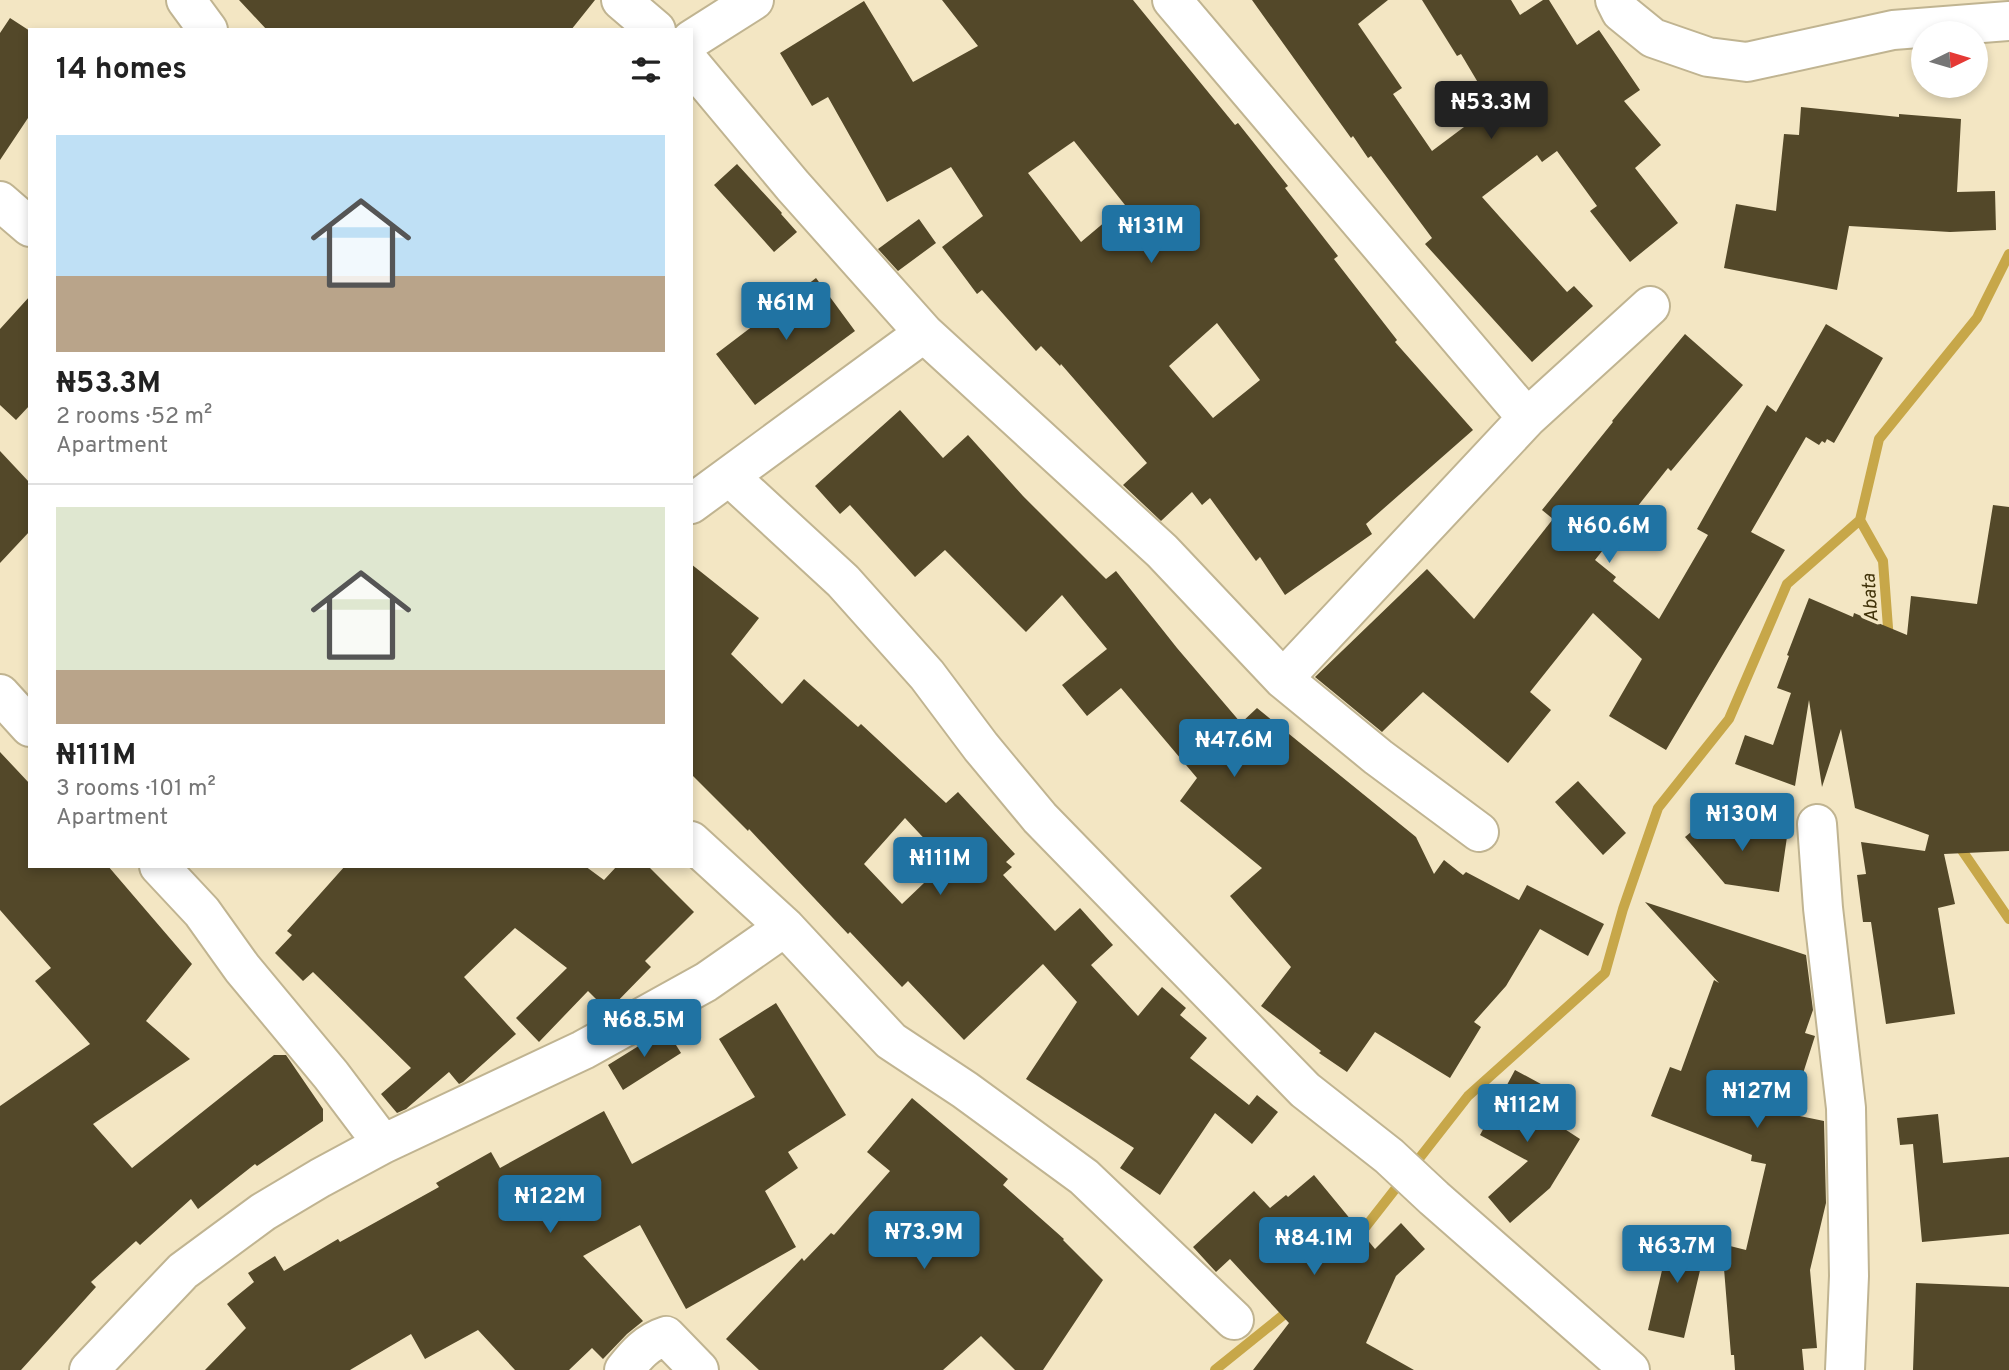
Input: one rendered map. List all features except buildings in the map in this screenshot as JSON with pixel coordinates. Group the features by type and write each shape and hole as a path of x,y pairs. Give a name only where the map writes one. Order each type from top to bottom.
{"street":[{"path":"186,0 207,28"},
{"path":"621,0 654,28"},
{"path":"693,39 754,0"},
{"path":"1172,0 1527,418"},
{"path":"1615,0 1621,12 1653,38 1708,57 1747,62 1893,30 2009,21"},
{"path":"693,66 793,186 924,333 1162,551 1283,679 1378,757 1479,832"},
{"path":"1283,679 1527,418 1650,306"},
{"path":"693,503 924,333"},
{"path":"729,476 843,581 927,675 981,747 1040,818 1305,1090 1390,1156 1630,1370"},
{"path":"0,694 28,725"},
{"path":"1817,824 1823,908 1846,1108 1849,1276 1846,1370"},
{"path":"693,843 785,927 891,1041 965,1090 1084,1177 1234,1320"},
{"path":"161,868 202,912 242,968 331,1075 383,1144"},
{"path":"89,1370 183,1271 263,1212 383,1144 583,1050 706,982 785,927"},
{"path":"624,1370 635,1355 651,1341 666,1336 699,1370"}],"waterway":[{"name":"Abata","path":"1889,641 1883,561 1860,520 1879,439 1977,318 2009,254"},
{"path":"1353,1243 1468,1096 1605,973 1623,909 1658,808 1729,719 1787,584 1860,520"},
{"name":"Abata","path":"1957,843 2009,919"},
{"path":"1215,1370 1292,1308"}]}
